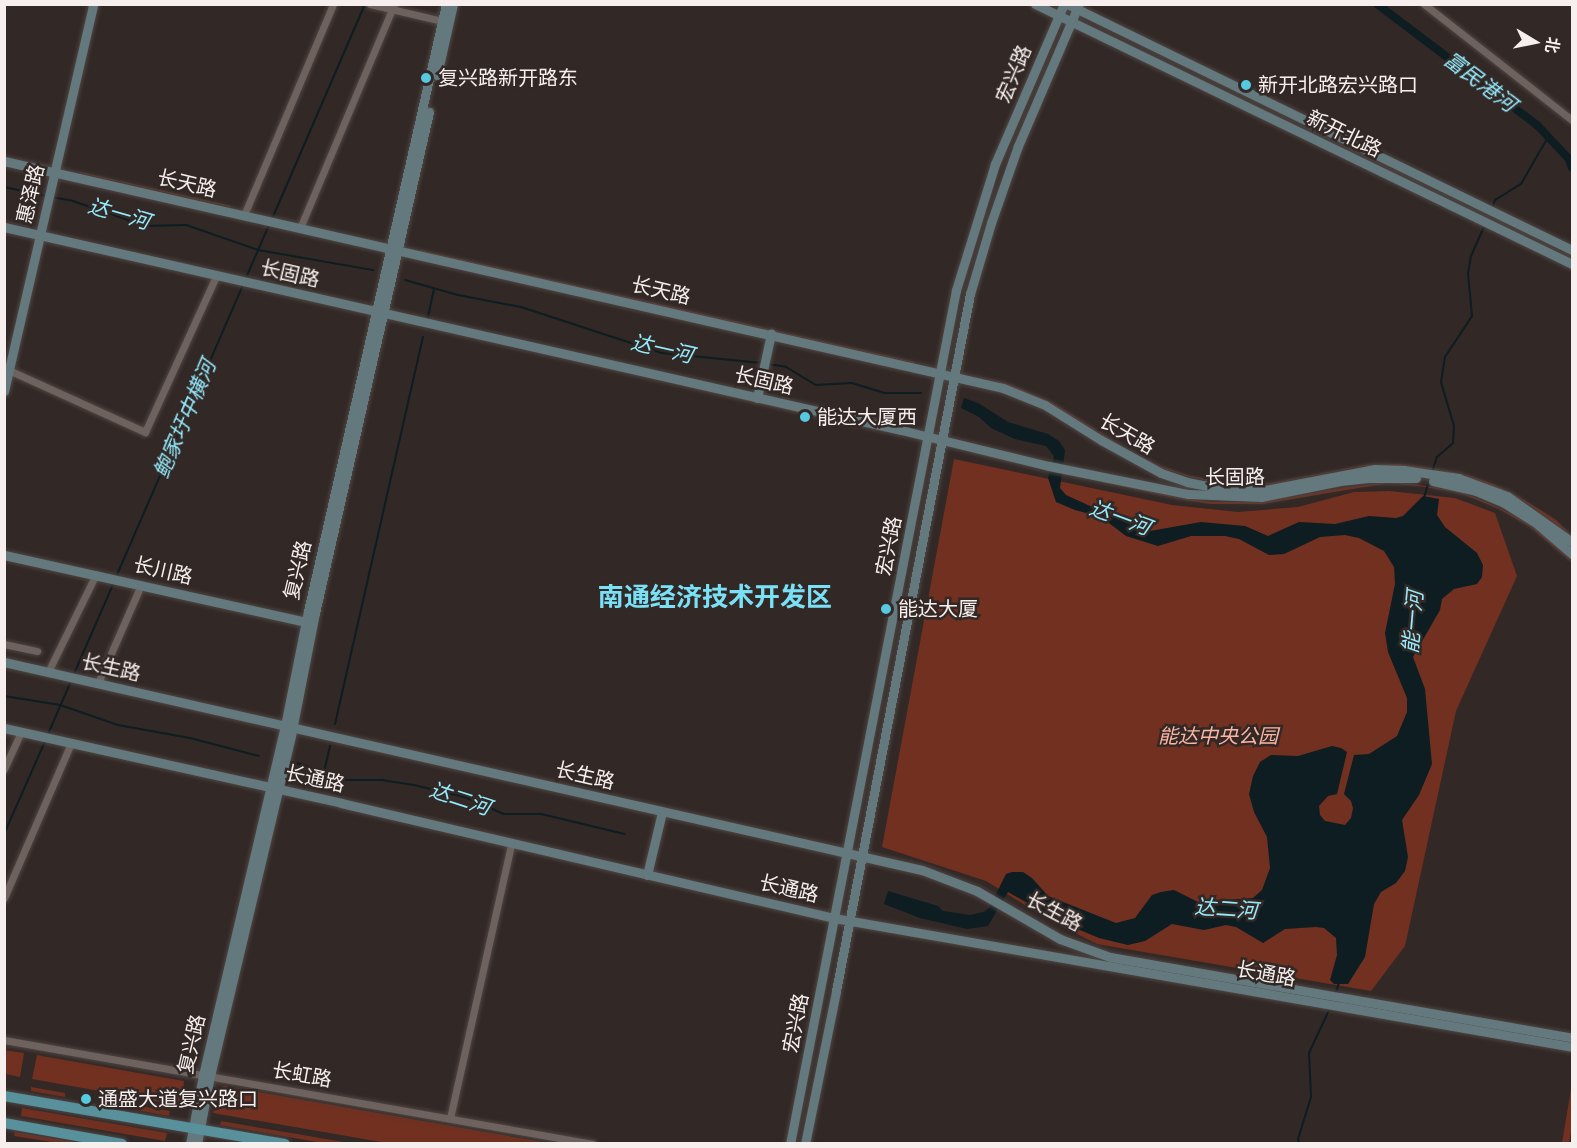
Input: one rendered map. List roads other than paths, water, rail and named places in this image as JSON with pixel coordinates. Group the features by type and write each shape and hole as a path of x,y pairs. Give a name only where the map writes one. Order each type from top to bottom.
{"main road":[{"path":"4,1096 285,1143"},
{"path":"4,1124 122,1143"}],"street":[{"name":"惠泽路","path":"4,391 7,369 93,4"},
{"path":"244,215 333,4"},
{"name":"复兴路","path":"446,4 446,22"},
{"name":"复兴路","path":"189,1143 196,1128 206,1076 275,788 309,623 379,313 446,22 453,4"},
{"name":"新开北路","path":"1035,4 1572,264"},
{"path":"1424,4 1572,120"},
{"path":"372,5 393,7 446,22"},
{"name":"新开北路","path":"1072,6 1572,250"},
{"name":"宏兴路","path":"790,1143 956,290 995,164 1059,16 1072,6"},
{"name":"宏兴路","path":"805,1143 970,294 991,223 1018,146 1071,22 1072,6"},
{"path":"300,228 393,7"},
{"name":"长天路","path":"4,161 955,375 1003,388 1045,405 1127,455 1161,473 1187,482 1223,489 1265,490 1293,486"},
{"name":"长固路","path":"4,227 1049,466 1188,494 1245,497 1293,493 1340,481 1371,478 1405,477 1442,482 1476,491 1504,502 1536,523 1572,554"},
{"path":"7,369 145,432 216,276"},
{"path":"757,398 771,334"},
{"name":"长固路","path":"1293,486 1375,469 1404,470 1458,478 1507,496 1572,542"},
{"name":"长川路","path":"4,555 309,623"},
{"path":"53,673 101,576"},
{"path":"94,682 141,585"},
{"path":"4,644 36,651"},
{"name":"长生路","path":"4,662 860,855 952,880 1003,905 1060,939 1089,951 1143,964"},
{"name":"长通路","path":"4,728 275,788 834,918 1572,1047"},
{"path":"4,769 24,733"},
{"path":"4,898 68,742"},
{"path":"647,875 662,812"},
{"path":"450,1118 511,844"},
{"name":"长通路","path":"1143,964 1572,1038"},
{"name":"长虹路","path":"4,1040 593,1143"},
{"name":"复兴路","path":"196,1128 197,1143"}],"water":[{"path":"964,398 978,403 1008,422 1048,434 1059,441 1065,450 1060,488 1066,495 1136,527 1150,531 1201,522 1245,526 1268,536 1299,522 1335,524 1369,516 1396,518 1403,516 1423,496 1439,499 1437,515 1445,527 1477,553 1483,565 1482,577 1477,584 1454,589 1442,599 1440,610 1413,657 1425,689 1432,764 1419,795 1402,820 1408,857 1405,871 1396,883 1381,892 1374,904 1365,957 1348,984 1334,984 1330,980 1337,955 1336,938 1324,928 1285,929 1263,943 1236,927 1226,925 1204,930 1172,924 1145,941 1128,945 1099,938 1063,923 1008,892 988,926 967,929 920,918 884,904 888,891 938,906 943,911 970,915 984,912 989,908 1006,874 1012,872 1023,872 1032,878 1048,896 1116,923 1135,918 1152,895 1161,892 1174,890 1198,902 1253,898 1262,890 1270,868 1267,837 1254,812 1249,794 1253,776 1260,762 1271,755 1298,756 1332,746 1347,752 1337,794 1328,796 1319,806 1320,815 1325,821 1345,825 1351,818 1353,808 1351,801 1344,794 1354,755 1369,754 1397,736 1407,712 1407,698 1388,652 1385,633 1395,584 1394,567 1384,551 1359,538 1345,535 1320,537 1284,554 1269,555 1239,539 1225,536 1191,536 1158,546 1126,536 1101,517 1056,502 1048,478 1054,456 1046,446 1015,439 991,428 979,417 961,408"}],"waterway":[{"name":"鲍家圩中横河","path":"272,219 365,4"},
{"name":"富民港河","path":"1377,4 1537,125 1569,159 1572,168"},
{"name":"能一河","path":"1492,208 1495,200 1521,184 1548,137"},
{"name":"达一河","path":"4,187 46,196"},
{"name":"达一河","path":"51,197 73,201 145,226 186,225 258,250 373,270"},
{"name":"能一河","path":"1432,472 1437,457 1453,443 1454,426 1441,382 1445,357 1472,316 1468,274 1471,256 1485,224"},
{"name":"鲍家圩中横河","path":"245,280 269,225"},
{"name":"达一河","path":"405,280 458,295 521,307 662,353 762,363"},
{"name":"鲍家圩中横河","path":"116,577 243,285"},
{"path":"428,317 434,289"},
{"path":"335,724 423,337"},
{"name":"达一河","path":"768,364 786,367 816,385 852,383 885,393 921,393"},
{"name":"能一河","path":"1424,498 1429,480"},
{"name":"鲍家圩中横河","path":"73,676 114,582"},
{"name":"达二河","path":"48,734 71,681"},
{"name":"达二河","path":"4,696 60,705 118,725 190,738 259,756"},
{"name":"鲍家圩中横河","path":"4,834 46,739"},
{"path":"324,772 330,746"},
{"name":"达二河","path":"297,763 347,780 382,780 465,797 504,814 541,814 625,834"},
{"name":"能一河","path":"1335,995 1339,983"},
{"name":"能一河","path":"1299,1144 1298,1139 1311,1097 1309,1053 1330,1008"}],"place":[{"name":"复兴路新开路东","path":"426,78"},
{"name":"新开北路宏兴路口","path":"1246,85"},
{"name":"能达大厦西","path":"805,417"},
{"name":"能达大厦","path":"886,609"},
{"name":"通盛大道复兴路口","path":"86,1099"}],"district":[{"name":"南通经济技术开发区","path":"715,598"}],"park label":[{"name":"能达中央公园","path":"1218,736"}]}
